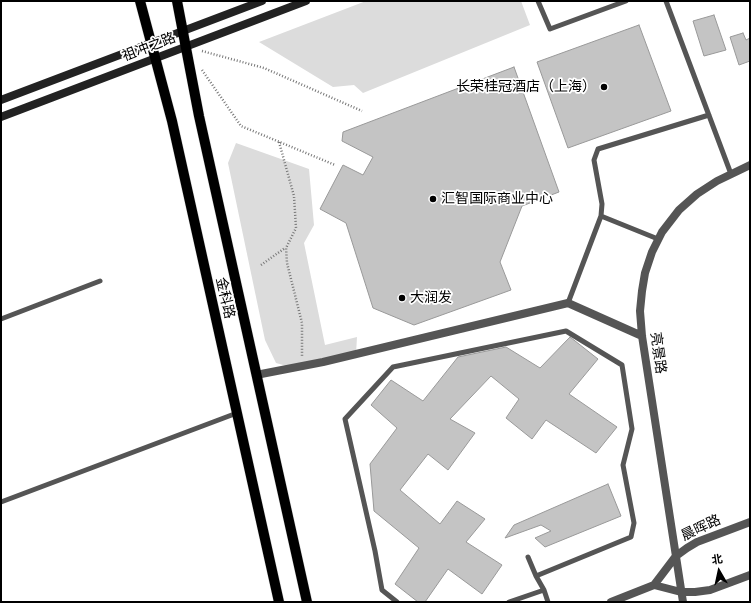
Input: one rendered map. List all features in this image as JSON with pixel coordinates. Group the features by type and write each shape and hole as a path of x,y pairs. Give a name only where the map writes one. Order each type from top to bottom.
{"main road":[{"name":"金科路","path":"140,1 172,121 279,602"},
{"name":"金科路","path":"177,1 199,116 307,602"},
{"name":"祖冲之路","path":"1,100 262,1"},
{"name":"祖冲之路","path":"1,117 306,1"}],"street":[{"name":"亮景路","path":"683,602 642,336 640,311 642,291 645,273 652,252 662,232 679,210 697,194 717,181 750,165"},
{"path":"256,375 302,366 568,303 642,336"},
{"name":"晨晖路","path":"654,585 676,556 687,548 697,542 750,522"},
{"path":"611,602 654,585 681,592 695,592 710,590 750,575"}],"lane":[{"path":"538,1 550,29 626,1"},
{"path":"666,1 731,174"},
{"path":"568,303 601,216 602,204 594,160 598,149 708,115"},
{"path":"601,216 658,239"},
{"path":"1,319 100,282"},
{"path":"397,602 382,590 375,551 345,419 393,366 566,331 622,365 632,429 622,465 634,523 631,537 536,576"},
{"path":"1,502 237,413"},
{"path":"528,557 544,590 548,602"},
{"path":"509,602 544,590"}],"path":[{"path":"186,47 264,68 362,111"},
{"path":"199,65 241,126 336,165"},
{"path":"261,265 286,248 296,228 294,196 278,142"},
{"path":"286,248 287,263 302,323 302,366"}],"shaded area":[{"path":"366,1 521,1 530,25 363,93 354,85 333,87 259,42"},
{"path":"236,143 309,169 314,225 304,243 325,345 357,337 356,354 294,368 276,363 265,340 228,163"}],"building":[{"path":"714,15 726,50 704,56 693,21"},
{"name":"长荣桂冠酒店（上海）","path":"639,25 671,111 568,148 537,62"},
{"path":"743,33 746,40 750,38 750,61 739,65 730,37"},
{"name":"汇智国际商业中心","path":"514,67 559,192 522,206 500,262 511,290 414,325 373,308 346,223 320,209 343,165 363,175 373,157 342,141 343,132"},
{"path":"570,337 598,359 569,394 617,427 596,453 546,420 532,439 506,418 519,399 491,376 450,419 475,433 448,470 428,454 400,490 440,524 457,501 485,519 466,542 502,565 482,594 448,569 425,602 418,602 395,584 419,548 374,511 370,464 397,428 371,405 391,380 423,401 458,357 506,347 540,368"},
{"path":"608,484 621,516 545,547 535,538 551,531 541,525 505,538 514,525"}],"place":[{"name":"长荣桂冠酒店（上海）","path":"604,87"},
{"name":"汇智国际商业中心","path":"433,199"},
{"name":"大润发","path":"402,298"}]}
